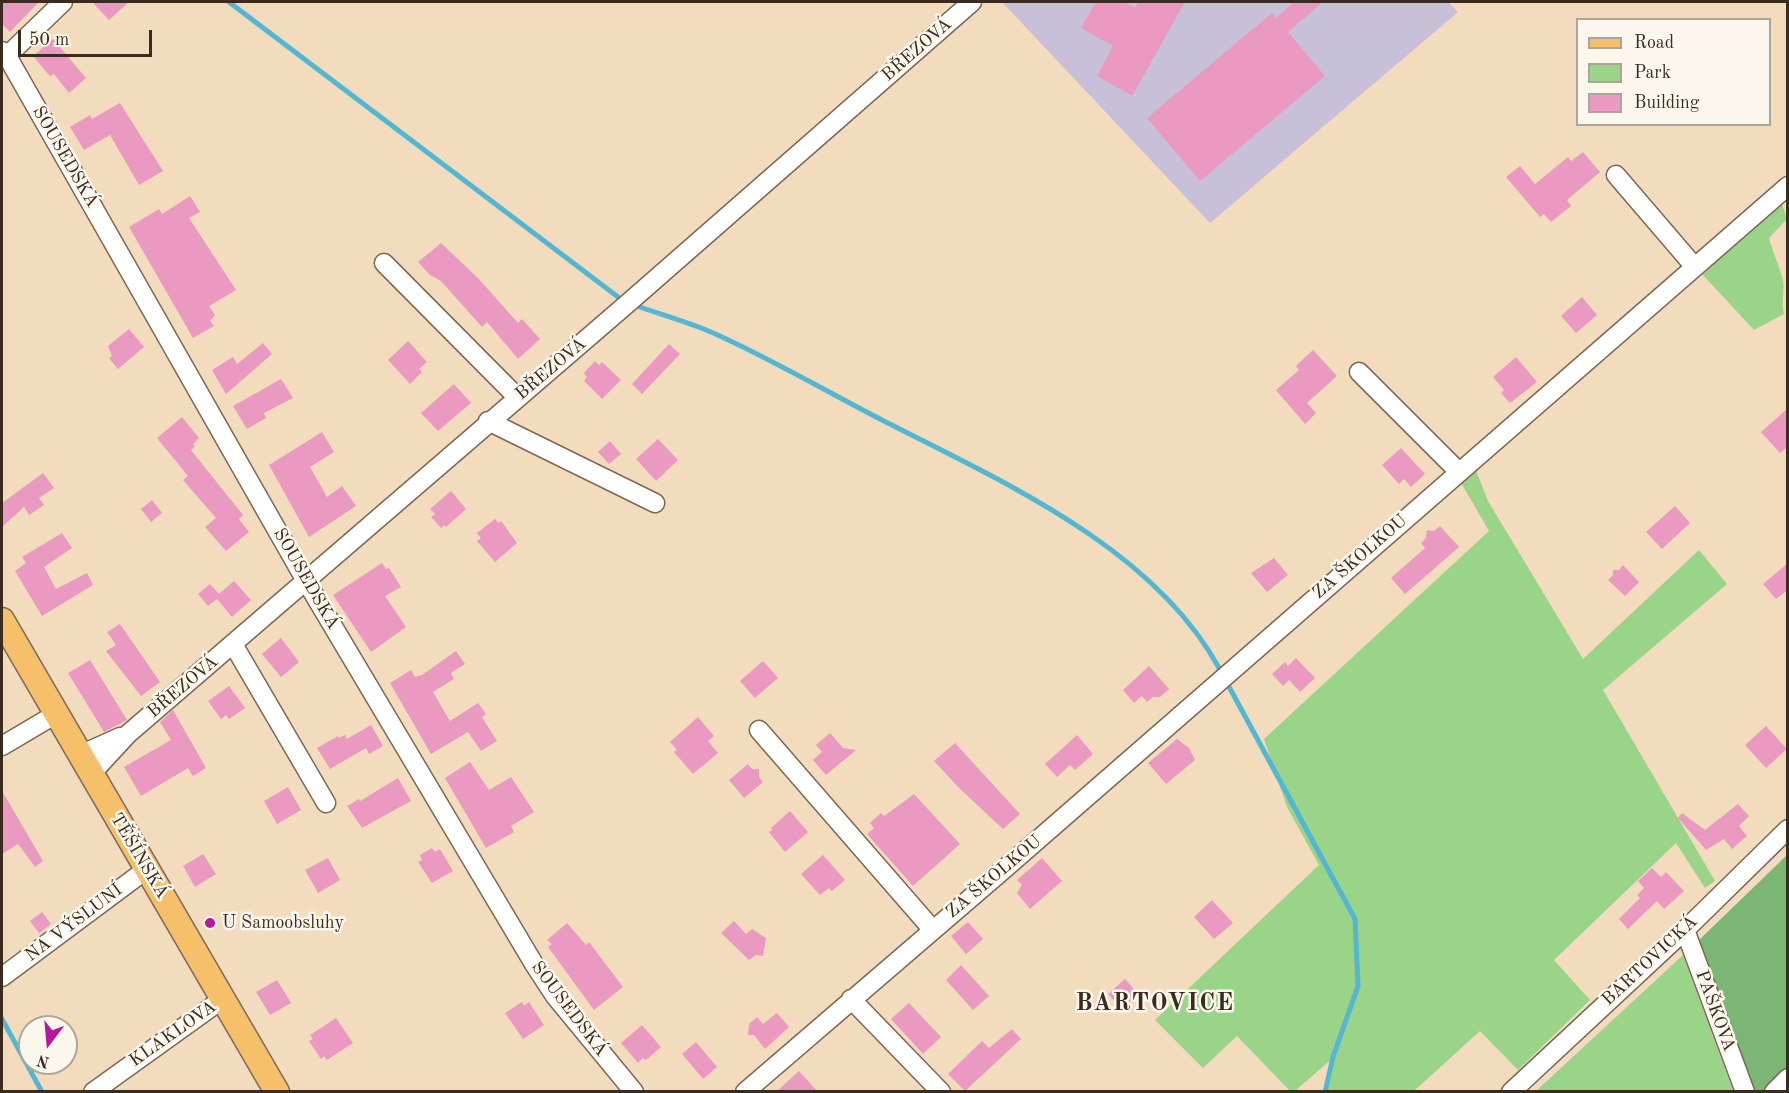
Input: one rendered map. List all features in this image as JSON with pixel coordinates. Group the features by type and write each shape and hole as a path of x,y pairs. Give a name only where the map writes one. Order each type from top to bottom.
{"main road":[{"name":"TĚŠÍNSKÁ","path":"2,620 277,1092"}],"street":[{"path":"4,54 63,2"},
{"name":"BŘEZOVÁ","path":"86,765 128,734 234,644 972,2"},
{"name":"SOUSEDSKÁ","path":"4,54 306,581 534,964 555,996 634,1092"},
{"path":"1616,175 1694,266"},
{"name":"ZA ŠKOLKOU","path":"745,1092 1788,186"},
{"path":"384,263 517,397"},
{"path":"1359,372 1458,471"},
{"path":"488,422 655,503"},
{"path":"234,644 326,803"},
{"path":"2,746 56,714"},
{"name":"ZA ŠKOLKOU","path":"759,730 932,929"},
{"name":"BARTOVICKÁ","path":"1511,1092 1685,930 1788,829"},
{"name":"NA VÝSLUNÍ","path":"2,977 147,869"},
{"name":"PAŠKOVA","path":"1685,930 1745,1092"},
{"name":"KLAKLOVA","path":"93,1092 224,999"},
{"path":"852,999 940,1092"},
{"path":"1774,1092 1788,1078"}],"shaded area":[{"path":"1002,2 1448,2 1458,12 1210,223"}],"green space":[{"path":"1781,201 1787,219 1769,238 1783,280 1784,314 1754,330 1701,273"},
{"path":"1475,468 1488,501 1583,659 1699,550 1727,584 1603,690 1715,881 1705,888 1676,843 1554,960 1590,1000 1518,1070 1480,1031 1414,1091 1326,1091 1334,1057 1295,1091 1290,1091 1237,1036 1203,1068 1155,1020 1319,865 1287,807 1264,739 1489,531 1460,481"},
{"path":"1787,855 1787,1070 1763,1091 1752,1091 1697,942"},
{"path":"1683,955 1733,1091 1536,1091"}],"building":[{"path":"2,2 39,2 10,32 2,24"},
{"path":"92,2 129,2 109,20"},
{"path":"1096,2 1124,2 1135,8 1138,2 1185,2 1132,96 1097,76 1113,46 1081,28"},
{"path":"1294,2 1323,2 1288,32 1325,76 1200,181 1147,118 1272,13 1276,18"},
{"path":"53,39 86,78 69,93 54,74 50,76 33,56"},
{"path":"120,103 163,171 139,185 110,135 84,150 70,127 90,115 92,119"},
{"path":"1583,152 1600,172 1567,200 1571,206 1551,222 1544,214 1540,217 1506,177 1520,166 1535,184 1568,157 1571,161"},
{"path":"190,196 200,212 189,218 236,290 209,306 215,315 210,321 214,326 193,338 129,227 159,209 162,214"},
{"path":"441,243 478,278 518,323 522,319 540,339 518,359 487,322 482,327 441,281 430,275 418,262"},
{"path":"1582,297 1597,315 1576,333 1561,316"},
{"path":"129,329 144,347 118,369 109,358 112,356 108,346"},
{"path":"408,341 427,362 419,369 422,372 410,384 388,360"},
{"path":"263,343 272,354 226,394 212,370 233,357 237,364"},
{"path":"669,344 680,354 642,394 632,384"},
{"path":"1313,350 1337,376 1307,403 1316,413 1305,424 1276,390 1299,370 1296,366"},
{"path":"1516,357 1537,382 1510,403 1501,393 1504,390 1493,377"},
{"path":"595,361 599,365 602,362 621,380 602,399 584,381 587,377 584,373"},
{"path":"281,379 293,398 264,413 266,418 247,429 233,406"},
{"path":"454,384 471,403 438,431 421,413"},
{"path":"1788,408 1788,446 1780,453 1761,432"},
{"path":"182,417 199,438 191,450 243,515 239,519 249,532 226,551 205,527 216,518 183,480 188,476 157,438"},
{"path":"322,432 334,452 310,467 327,497 342,486 356,506 309,537 269,465"},
{"path":"658,439 678,460 656,481 636,459"},
{"path":"610,441 621,454 609,464 598,452"},
{"path":"1401,448 1425,474 1411,487 1404,479 1399,484 1382,465"},
{"path":"43,473 54,488 39,498 44,505 29,515 24,507 2,527 2,503"},
{"path":"451,491 466,509 446,527 444,525 441,528 431,517 435,514 430,509"},
{"path":"152,500 162,513 151,522 141,509"},
{"path":"1675,506 1690,523 1662,549 1646,532"},
{"path":"495,519 499,523 501,521 517,543 495,562 477,541 481,538 477,533"},
{"path":"1440,526 1459,547 1405,594 1391,578 1425,548 1421,543 1426,538 1427,530 1434,531"},
{"path":"62,533 72,548 44,567 56,589 87,573 93,585 42,616 15,571 26,563 22,557"},
{"path":"1274,558 1288,575 1267,592 1251,573"},
{"path":"382,563 386,569 389,568 401,587 385,596 406,627 371,652 333,595"},
{"path":"1788,563 1788,590 1776,599 1763,584"},
{"path":"1623,565 1639,582 1625,596 1608,580 1613,575 1613,570 1619,570"},
{"path":"234,581 251,600 232,617 217,599 208,606 198,594 210,584 219,594"},
{"path":"120,624 160,682 141,696 106,651 116,645 107,632"},
{"path":"281,638 299,662 281,677 262,654"},
{"path":"456,651 465,664 451,673 454,679 433,692 450,721 478,703 486,714 482,717 497,741 481,751 468,732 431,754 390,683 411,670 415,677 422,675"},
{"path":"1296,658 1315,678 1300,692 1289,680 1283,686 1272,674 1285,662 1288,666"},
{"path":"90,660 127,720 104,732 68,673"},
{"path":"763,661 778,678 755,698 740,681"},
{"path":"1149,666 1169,689 1160,697 1153,697 1147,702 1142,696 1134,703 1123,690"},
{"path":"229,686 245,708 229,719 226,715 221,719 208,701"},
{"path":"173,710 206,768 193,776 188,768 141,796 124,767 171,740 160,722"},
{"path":"698,717 714,736 708,741 718,753 693,774 674,752 677,750 670,742"},
{"path":"371,725 383,746 369,754 366,748 330,769 317,748 338,736 339,738 345,735 347,739"},
{"path":"1766,726 1787,749 1766,768 1745,745"},
{"path":"830,733 843,748 856,750 826,775 813,760 822,752 816,745"},
{"path":"1077,735 1093,754 1075,770 1070,765 1057,777 1045,764"},
{"path":"1177,739 1189,748 1195,760 1166,784 1148,763"},
{"path":"955,743 1020,814 1003,829 934,761"},
{"path":"470,762 489,790 511,777 534,812 511,826 514,832 486,848 445,778"},
{"path":"748,764 752,769 759,769 759,777 763,782 744,798 729,780"},
{"path":"398,778 411,801 362,828 347,806 359,799 360,801"},
{"path":"288,787 301,810 277,824 264,801"},
{"path":"2,791 43,861 35,867 18,844 2,854"},
{"path":"914,794 960,844 913,886 867,834 874,828 870,823 881,813 884,816"},
{"path":"1738,804 1749,816 1739,826 1747,836 1732,849 1724,839 1706,850 1678,818 1682,813 1705,830"},
{"path":"790,811 808,832 785,852 769,832"},
{"path":"432,848 435,852 440,849 453,871 432,883 418,862 422,860 420,855"},
{"path":"203,854 216,874 195,887 183,866"},
{"path":"823,855 845,880 832,891 829,888 820,895 801,874"},
{"path":"328,858 340,880 318,893 305,870"},
{"path":"1042,858 1062,881 1030,909 1017,893 1022,885 1017,880"},
{"path":"1652,868 1661,877 1666,872 1684,891 1664,909 1657,901 1628,929 1619,919 1640,898 1637,895 1644,888 1638,881"},
{"path":"1212,900 1233,923 1214,939 1194,917"},
{"path":"42,912 51,924 39,933 30,921"},
{"path":"734,921 746,934 752,929 766,938 763,956 756,955 749,960 721,933"},
{"path":"968,922 983,939 966,954 951,936"},
{"path":"567,923 586,945 589,942 623,987 594,1010 548,947 552,944 547,940"},
{"path":"961,965 989,996 973,1010 946,980"},
{"path":"1125,979 1138,994 1122,1009 1108,994"},
{"path":"277,980 291,1003 270,1015 256,992"},
{"path":"522,1002 524,1006 529,1002 544,1025 523,1039 505,1013"},
{"path":"909,1003 941,1037 923,1054 891,1019"},
{"path":"777,1013 789,1027 765,1049 754,1035 748,1035 749,1024 757,1017 763,1024"},
{"path":"336,1018 353,1043 327,1060 324,1056 321,1059 309,1041 313,1039 310,1035"},
{"path":"642,1025 661,1047 646,1060 643,1058 638,1063 621,1043"},
{"path":"1012,1029 1021,1039 965,1091 948,1074 982,1041 989,1048"},
{"path":"696,1042 717,1067 703,1079 682,1054"},
{"path":"799,1071 818,1092 776,1092"}],"waterway":[{"path":"229,2 622,300"},
{"path":"634,305 702,328 733,342 976,468 1071,522 1115,552 1155,587 1190,625 1219,668"},
{"path":"1227,683 1355,919 1358,986 1333,1057 1325,1092"},
{"path":"2,1019 42,1092"}],"place":[{"name":"U Samoobsluhy","path":"210,923"}],"district":[{"name":"BARTOVICE","path":"1155,1004"}]}
